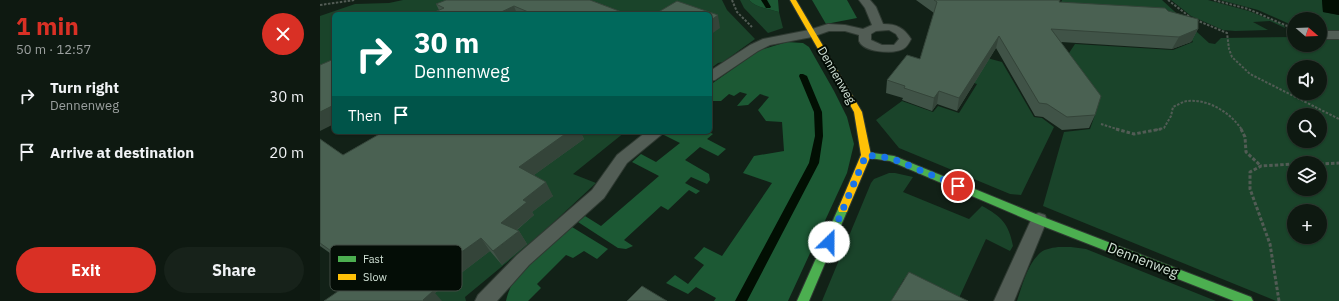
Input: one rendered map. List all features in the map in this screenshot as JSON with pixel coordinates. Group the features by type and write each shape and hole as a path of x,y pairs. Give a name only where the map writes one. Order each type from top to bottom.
{"street":[{"name":"Dennenweg","path":"793,0 858,112 866,155 891,158 1039,220 1246,301"},
{"path":"803,301 866,155"}],"lane":[{"path":"864,0 870,7 879,27"},
{"path":"712,76 754,48 767,42 828,27 845,28 865,33 873,28 891,27 902,32 905,39 904,42 895,48 881,49 874,47 865,41 865,33"},
{"path":"1327,35 1339,35"},
{"path":"485,301 523,260 598,194 622,159 653,134"},
{"path":"1004,301 1039,220"}],"path":[{"path":"320,5 355,0"},
{"path":"732,0 737,12 767,42"},
{"path":"1168,0 1188,16 1227,33 1232,54 1238,64 1250,74 1339,119"},
{"path":"1214,0 1248,8 1287,26"},
{"path":"1101,124 1134,134 1164,128 1172,116 1173,107 1186,101 1210,106 1224,111 1235,120 1245,136 1246,152 1261,166"},
{"path":"1327,164 1339,163"},
{"path":"1280,301 1270,244 1250,189 1250,172 1261,166 1287,164"}],"green space":[{"path":"403,0 491,0 454,12 332,12 332,77 320,82 320,16 355,4 389,3"},
{"path":"592,0 722,0 727,10 755,39 723,62 718,63 712,68 712,12 596,12"},
{"path":"740,0 749,0 759,7 779,12 783,28 768,33 744,8"},
{"path":"749,0 778,0 779,12 759,7"},
{"path":"812,0 847,0 857,18 826,24"},
{"path":"1062,0 1162,0 1209,43 1215,44 1221,38 1287,37 1287,52 1327,52 1327,37 1339,37 1339,301 1276,301 1043,206 1064,132 1090,129 1097,109 1063,62 1075,44 1173,50 1193,42 1185,29 1059,9"},
{"path":"1171,0 1208,0 1249,11 1284,25 1285,28 1270,21 1253,22 1268,30 1223,30 1191,16"},
{"path":"1220,0 1322,0 1323,12 1287,12 1287,23 1258,10"},
{"path":"1327,13 1339,15 1339,33 1327,33"},
{"path":"787,42 803,43 809,47 847,117 854,144 847,173 788,301 714,301 716,298 696,287 688,294 666,283 675,275 688,284 704,265 694,258 704,247 722,256 772,183 743,173 754,156 784,151 782,122 766,121 758,110 769,97 760,94 748,105 737,106 747,94 740,92 734,96 729,94 721,101 712,101 712,84 760,50"},
{"path":"938,45 1002,62 1034,117 1042,118 1054,127 1021,195 1010,194 899,148 876,120 902,101 933,112 938,106 959,113 977,84 923,67"},
{"path":"580,134 623,134 573,174 596,183 541,234 465,297 466,301 418,301 427,291 462,291 462,251 524,181"},
{"path":"713,134 707,139 726,149 718,156 700,147 685,160 709,174 710,180 707,184 691,177 685,183 700,191 696,194 689,190 668,210 661,206 624,240 633,246 626,249 618,248 578,222 585,216 601,226 659,176 632,162 641,154 656,162 680,143 664,135"},
{"path":"889,173 913,177 903,192 969,219 982,206 989,210 999,217 1006,226 1013,246 1010,251 986,239 959,298 948,299 904,279 891,301 822,301 871,183 874,179"},
{"path":"572,227 608,249 597,259 584,251 573,258 566,255 537,284 541,288 528,301 506,301 510,289 523,268 542,250"},
{"path":"1058,247 1086,249 1216,301 1017,301 1025,276 1034,260 1042,251"}],"shaded area":[{"path":"1322,0 1339,0 1339,15 1323,12"}],"building":[{"path":"446,0 590,0 622,12 528,12 514,6 501,12 435,12 444,8 436,4"},
{"path":"934,0 1060,0 1059,2 1165,8 1168,11 1198,19 1198,29 1179,37 1051,29 1101,96 1095,115 1067,117 1047,104 1039,103 999,36 959,98 939,91 934,98 904,88 905,86 887,80 907,55 920,59 937,2"},
{"path":"677,1 709,12 658,12"},
{"path":"712,13 718,15 712,20"},
{"path":"332,60 332,106 320,112 320,65"},
{"path":"380,134 565,134 519,167 546,182 523,200 527,202 501,223 519,231 493,251 481,238 462,252 462,245 330,245 330,250 320,243 320,139 343,155"},
{"path":"909,272 968,301 891,301"},
{"path":"642,286 667,301 627,301"},
{"path":"338,291 433,291 423,300 424,301 324,301"}],"waterway":[{"path":"764,0 768,7"},
{"path":"741,301 814,163 819,136 818,112 803,76"}],"traffic: fast":[{"path":"866,155 891,158 1039,220 1247,301"},
{"path":"803,301 843,209"}],"traffic: slow":[{"path":"793,0 858,112 866,155 843,209"}],"route":[{"path":"829,242 866,155 891,158 958,186"}]}
